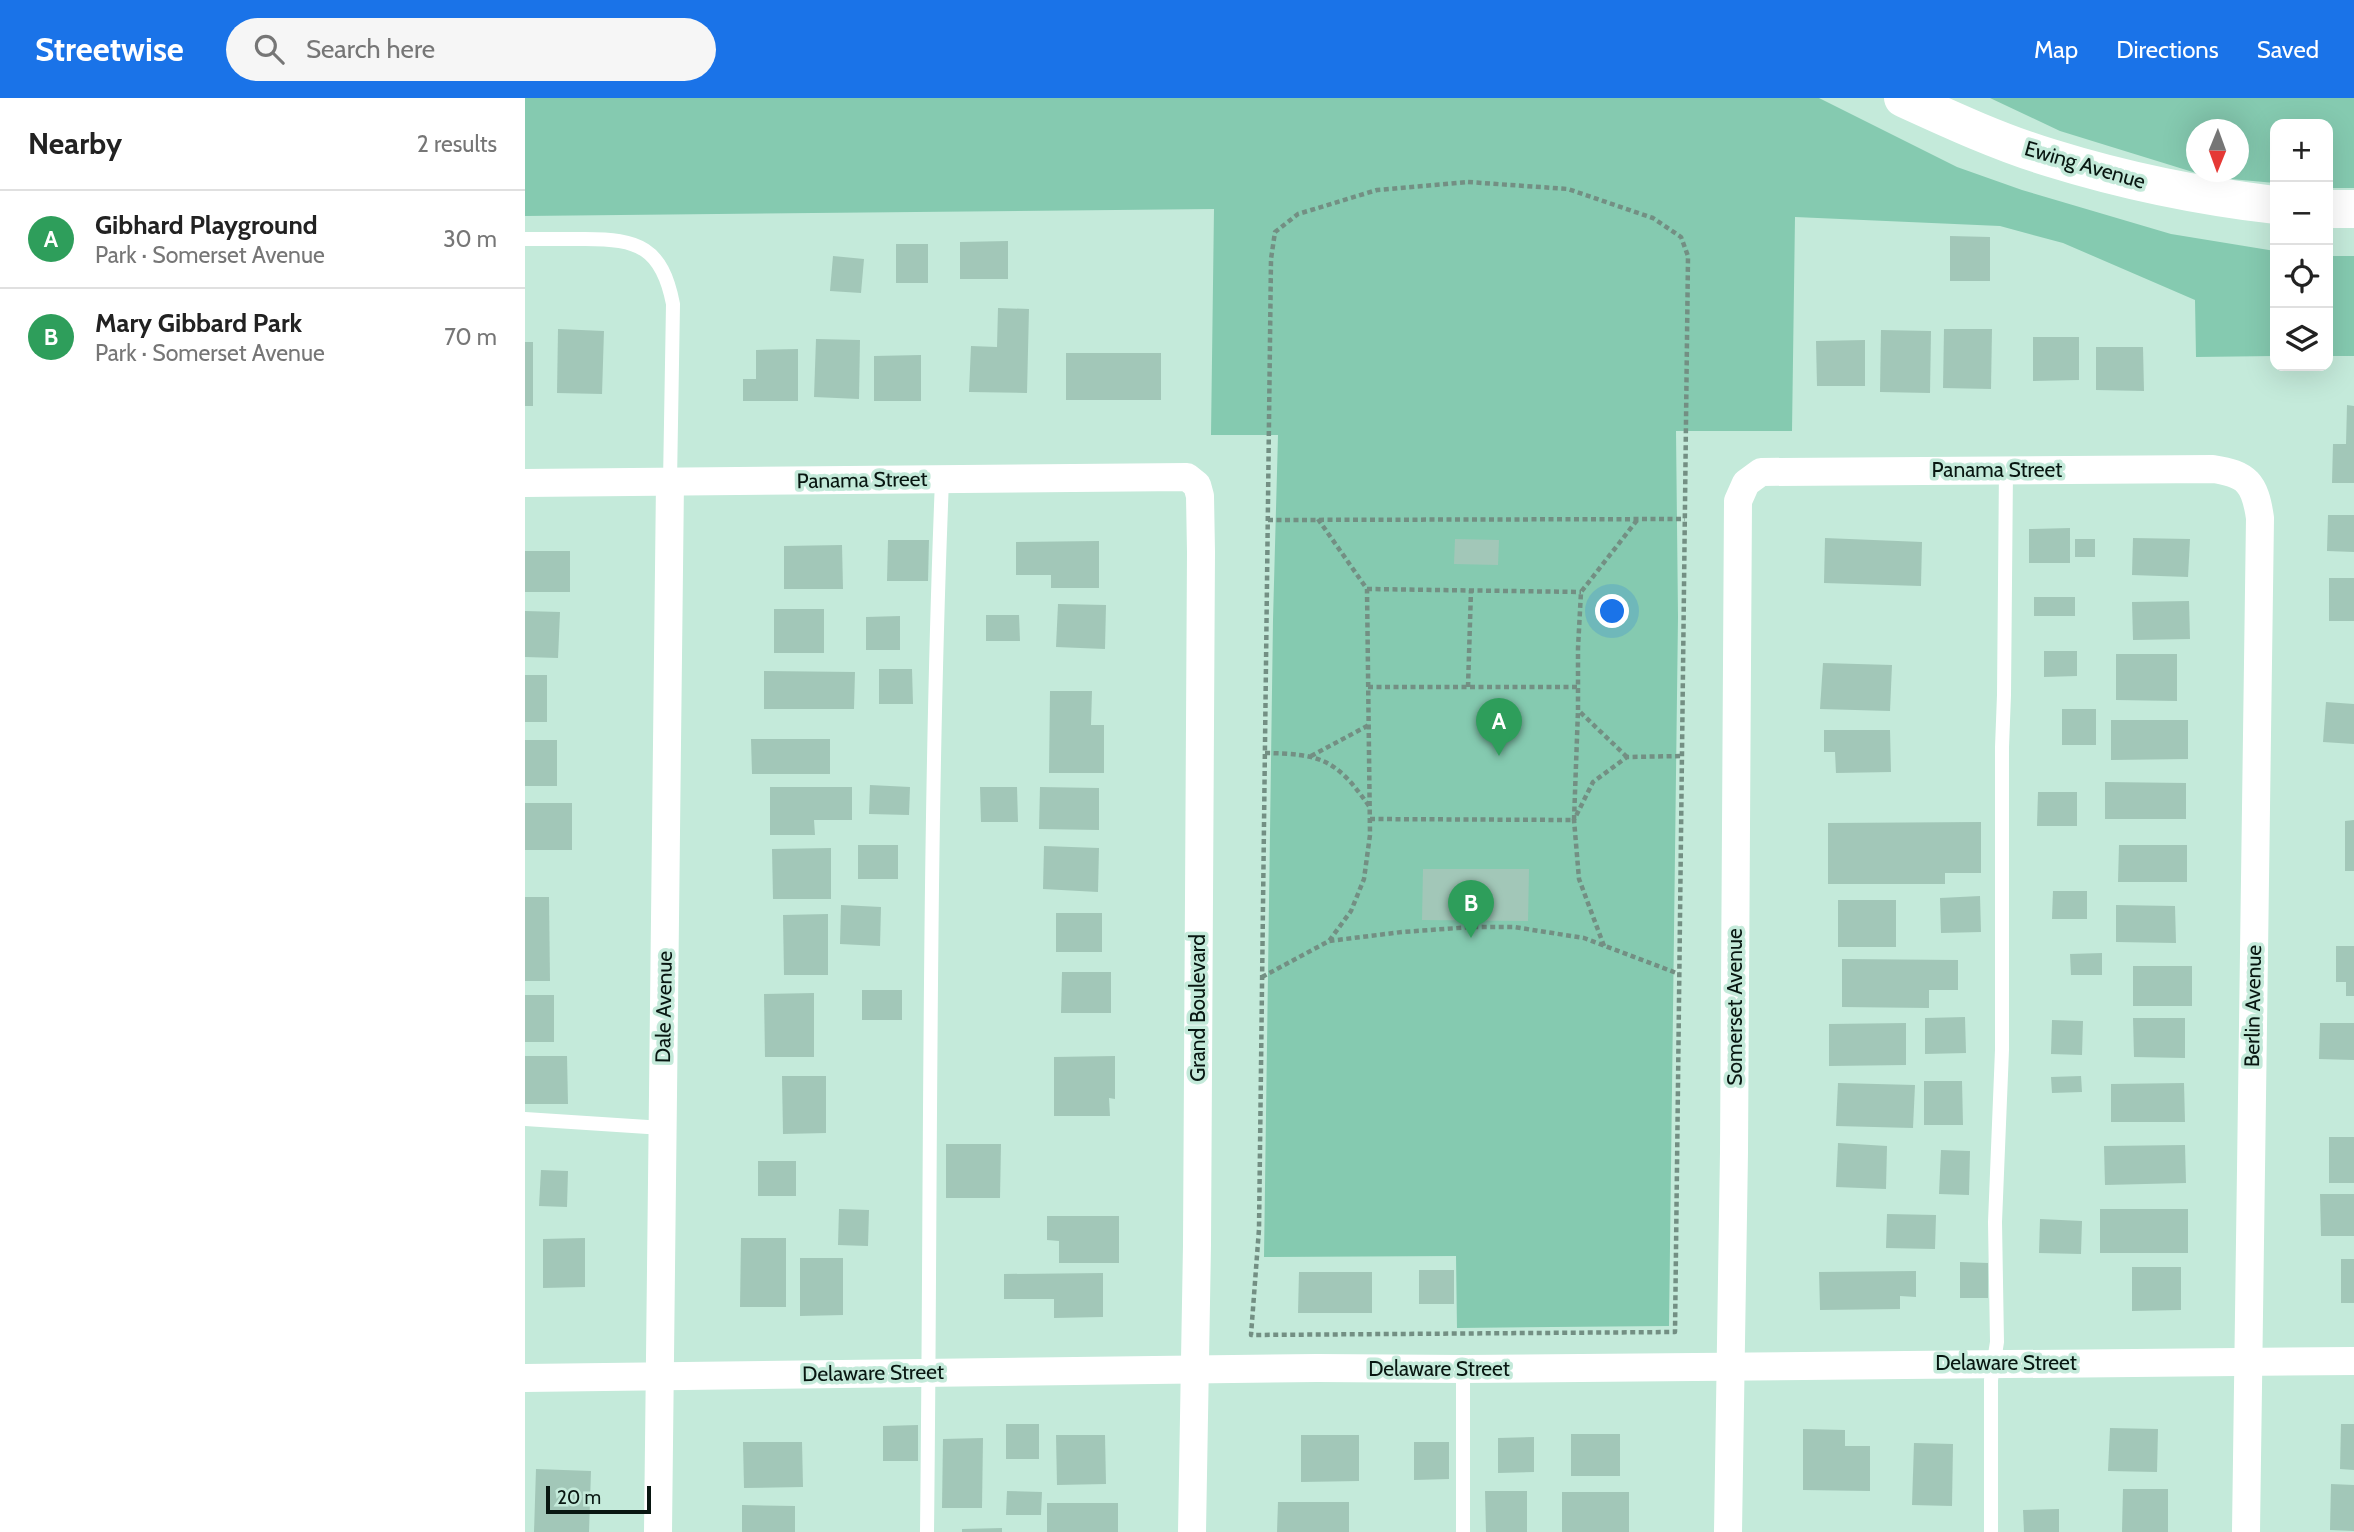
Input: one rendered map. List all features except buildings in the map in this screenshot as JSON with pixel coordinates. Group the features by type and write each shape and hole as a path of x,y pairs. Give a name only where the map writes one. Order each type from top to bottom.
{"street":[{"name":"Ewing Avenue","path":"1903,98 2049,158 2191,194 2270,204"},
{"path":"2333,209 2354,209"},
{"name":"Panama Street","path":"1747,483 1761,472 2213,469 2234,472 2249,482"},
{"name":"Panama Street","path":"525,483 1187,477 1197,485"},
{"name":"Dale Avenue","path":"658,1532 670,482"},
{"name":"Berlin Avenue","path":"2246,1532 2260,531 2257,497 2249,482"},
{"name":"Somerset Avenue","path":"1728,1532 1734,1152 1738,501 1747,483"},
{"name":"Grand Boulevard","path":"1192,1532 1197,1245 1201,565 1200,496 1197,485"},
{"name":"Delaware Street","path":"525,1378 929,1372 2354,1361"}],"lane":[{"path":"525,239 625,240 645,249 662,270 669,284 673,304 670,482"},
{"path":"1991,1532 1991,1380 1997,1342 1996,1222 2002,1050 2001,747 2006,470"},
{"path":"927,1532 935,635 942,480"},
{"path":"525,1119 663,1128"},
{"path":"1463,1369 1463,1532"}],"path":[{"path":"1468,182 1568,189 1653,218 1681,237 1688,256 1675,1332 1251,1335 1259,1229 1268,520 1271,259 1275,232 1298,214 1377,191 1468,182"},
{"path":"1318,519 1367,589 1370,819 1364,879 1350,911 1329,941"},
{"path":"1604,946 1579,879 1574,820 1581,592 1638,519"},
{"path":"1268,520 1685,519"},
{"path":"1367,589 1581,592"},
{"path":"1468,687 1471,590"},
{"path":"1368,687 1578,687"},
{"path":"1578,710 1627,757"},
{"path":"1310,756 1369,725"},
{"path":"1265,753 1302,753 1332,764 1350,779 1369,806"},
{"path":"1574,820 1593,782 1627,757 1682,756"},
{"path":"1370,819 1574,820"},
{"path":"1262,977 1329,941 1472,927 1514,928 1584,938 1679,974"}],"green space":[{"path":"525,98 1819,98 1957,167 2022,190 2171,234 2270,250 2270,356 2196,357 2195,300 2063,243 2000,226 1795,217 1792,431 1676,431 1678,617 1669,1326 1457,1328 1456,1256 1264,1257 1278,435 1211,435 1214,209 525,216"},
{"path":"1990,98 2354,98 2354,188 2333,188 2333,119 2270,119 2270,183 2249,181 2249,119 2186,119 2186,170 2060,131"},
{"path":"2333,256 2354,256 2354,356 2333,356"}],"place":[{"name":"Gibhard Playground","path":"1499,756"},
{"name":"Mary Gibbard Park","path":"1471,938"}]}
